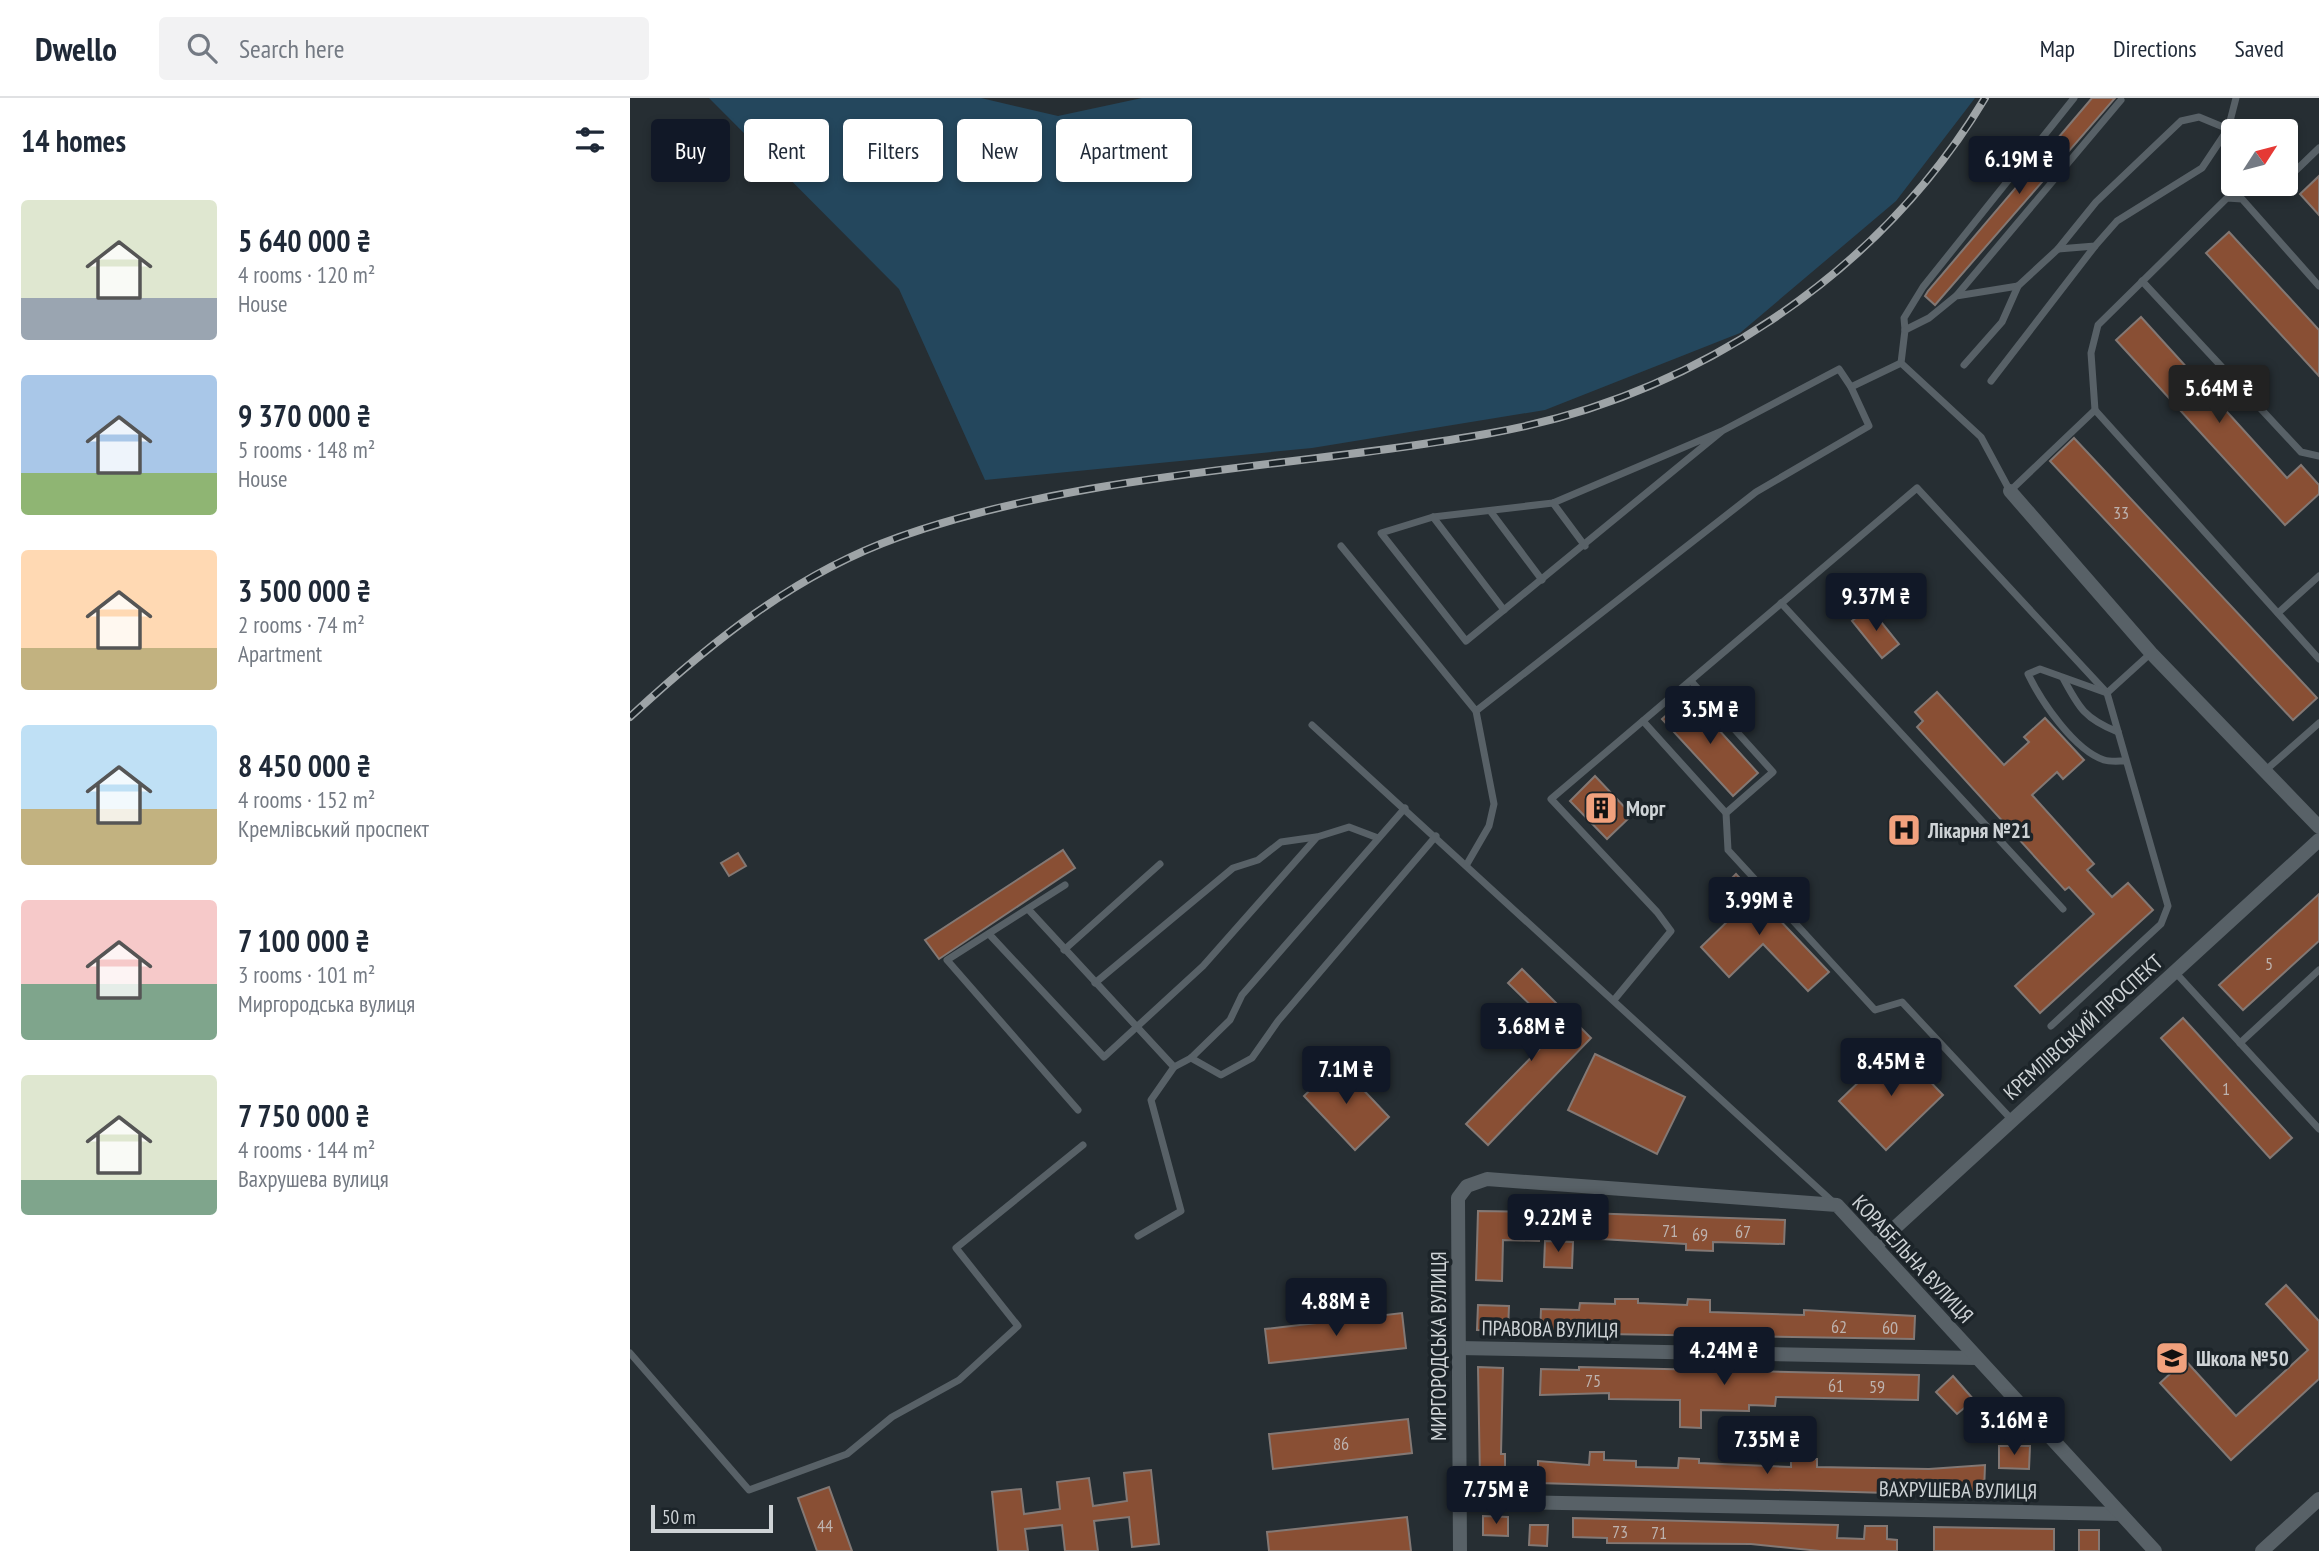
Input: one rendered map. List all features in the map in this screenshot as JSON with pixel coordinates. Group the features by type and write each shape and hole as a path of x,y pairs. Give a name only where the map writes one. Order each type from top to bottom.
{"street":[{"path":"2010,491 2151,653 2319,827"},
{"name":"КРЕМЛІВСЬКИЙ ПРОСПЕКТ","path":"1875,1246 2319,840"},
{"name":"КОРАБЕЛЬНА ВУЛИЦЯ","path":"1467,1186 1486,1179 1837,1205 2155,1551"},
{"name":"МИРГОРОДСЬКА ВУЛИЦЯ","path":"1460,1551 1458,1198 1467,1186"},
{"name":"ПРАВОВА ВУЛИЦЯ","path":"1459,1348 1976,1358"},
{"path":"2262,1551 2319,1499"},
{"name":"ВАХРУШЕВА ВУЛИЦЯ","path":"1459,1501 2121,1514"}],"lane":[{"path":"1901,363 1906,330 1904,318 1923,287 2074,98"},
{"path":"2231,119 2236,98"},
{"path":"1906,330 1929,318 1956,296 2121,100"},
{"path":"1964,365 2002,322 2018,286 2058,249 2096,202 2181,121 2199,117 2221,126"},
{"path":"1991,381 2117,221 2202,168 2221,140"},
{"path":"2298,168 2319,148"},
{"path":"2319,286 2242,199 2227,198 2098,325 2091,353 2095,411 2319,659"},
{"path":"2058,249 2095,246"},
{"path":"2142,281 2301,452 2319,456"},
{"path":"1956,296 2018,286"},
{"path":"1851,387 1901,363"},
{"path":"1901,363 1980,437 2010,491 2095,411"},
{"path":"1476,711 1756,492 1869,426 1851,387 1839,369 1722,431 1553,503 1433,517 1381,533 1466,641 1722,431"},
{"path":"1614,1000 1671,931 1657,912 1551,799 1917,488 2107,693 2168,906 2161,923 2050,1026"},
{"path":"1553,503 1585,546"},
{"path":"1491,512 1542,580"},
{"path":"1433,517 1503,610"},
{"path":"1341,546 1476,711 1494,804 1489,826 1467,864"},
{"path":"2278,613 2319,576"},
{"path":"1782,603 2063,909"},
{"path":"2107,693 2151,653"},
{"path":"2107,693 2040,669 2028,674 2040,699 2086,751 2105,761 2126,761"},
{"path":"2063,677 2077,706 2093,722 2118,732"},
{"path":"1691,681 1773,772 1726,813"},
{"path":"1643,721 1726,813 1728,850 1875,1010 1902,1002 2012,1120"},
{"path":"2266,770 2319,723"},
{"path":"1312,725 1837,1205"},
{"path":"1138,1236 1181,1211 1151,1100 1174,1067 1191,1058 1230,1020 1242,995 1405,808"},
{"path":"1095,983 1233,868 1258,860 1281,842 1317,837 1349,827 1378,838"},
{"path":"1191,1058 1221,1075 1252,1058 1278,1021 1436,836"},
{"path":"989,933 1104,1057 1203,966 1317,837"},
{"path":"1064,950 1160,864"},
{"path":"1065,886 947,960 1078,1110"},
{"path":"1028,909 1174,1067"},
{"path":"2240,1043 2319,970"},
{"path":"2175,971 2319,1129"},
{"path":"630,1353 749,1490 847,1454 892,1417 960,1380 1018,1326 956,1248 1083,1145"}],"shaded area":[{"path":"709,98 981,98 1058,116 1142,98 1975,98 1896,201 1740,333 1545,410 1312,448 985,480 899,289 793,182 829,182 829,119 744,119 744,133"}],"building":[{"path":"2092,98 2115,98 1935,305 1925,296 1928,291"},
{"path":"2319,176 2319,215 2300,194"},
{"path":"2229,232 2319,330 2319,376 2206,253"},
{"path":"2141,317 2287,478 2301,465 2319,485 2319,494 2285,525 2116,340"},
{"path":"2074,438 2317,698 2293,720 2050,461"},
{"path":"1869,607 1899,644 1882,658 1852,621"},
{"path":"1937,692 2004,765 2029,742 2024,737 2045,718 2084,760 2063,779 2057,772 2032,795 2094,864 2087,870 2112,897 2128,883 2153,910 2040,1013 2015,986 2094,914 2069,887 2065,890 1917,727 1923,721 1915,712"},
{"path":"1688,696 1758,773 1733,796 1662,719"},
{"name":"Морг","path":"1595,776 1632,815 1607,839 1570,801"},
{"path":"1063,850 1075,868 939,959 925,940"},
{"path":"738,853 746,866 729,876 721,863"},
{"path":"1736,874 1829,972 1808,991 1763,944 1729,977 1701,947 1735,914 1716,894"},
{"path":"2319,894 2319,941 2243,1010 2219,985"},
{"path":"1522,969 1591,1038 1488,1145 1466,1124 1557,1031 1508,983"},
{"path":"2183,1018 2292,1138 2270,1158 2161,1038"},
{"path":"1896,1046 1943,1095 1886,1150 1839,1101"},
{"path":"1595,1054 1685,1097 1657,1154 1568,1110"},
{"path":"1338,1063 1389,1117 1355,1150 1304,1096"},
{"path":"1478,1211 1540,1212 1539,1241 1503,1240 1502,1281 1476,1280"},
{"path":"1585,1213 1785,1220 1784,1244 1713,1242 1713,1251 1686,1250 1686,1244 1584,1238"},
{"path":"1545,1241 1573,1242 1572,1268 1544,1267"},
{"path":"2286,1285 2319,1321 2319,1379 2231,1460 2160,1383 2185,1360 2236,1416 2308,1350 2266,1304"},
{"path":"1615,1299 1687,1305 1688,1299 1710,1300 1710,1312 1804,1315 1804,1310 1915,1316 1914,1339 1540,1333 1541,1309 1579,1310 1580,1303 1615,1304"},
{"path":"1478,1305 1509,1306 1508,1331 1477,1330"},
{"path":"1402,1313 1406,1348 1269,1363 1265,1329"},
{"path":"1478,1367 1503,1368 1501,1454 1505,1454 1505,1478 1480,1479"},
{"path":"1579,1367 1919,1375 1918,1400 1776,1397 1775,1406 1749,1405 1749,1411 1701,1410 1701,1428 1680,1427 1680,1400 1609,1399 1609,1393 1540,1395 1541,1369 1579,1370"},
{"path":"1953,1376 1974,1400 1957,1414 1936,1392"},
{"path":"1408,1419 1412,1453 1273,1469 1269,1434"},
{"path":"1796,1440 1811,1441 1811,1459 1817,1459 1817,1467 1929,1469 1985,1465 1984,1492 1888,1493 1538,1483 1538,1461 1589,1465 1590,1452 1604,1452 1604,1460 1636,1461 1636,1467 1678,1468 1679,1458 1699,1459 1699,1463 1791,1467 1791,1459 1796,1459"},
{"path":"1999,1446 2030,1446 2029,1469 1999,1468"},
{"path":"1151,1470 1159,1544 1132,1547 1129,1517 1094,1521 1098,1551 1065,1551 1062,1525 1025,1529 1028,1551 998,1551 992,1492 1021,1489 1024,1514 1060,1509 1057,1482 1089,1478 1093,1506 1127,1501 1124,1473"},
{"path":"829,1487 852,1551 817,1551 798,1498"},
{"path":"1483,1516 1508,1517 1508,1536 1483,1535"},
{"path":"1407,1517 1411,1551 1269,1551 1267,1532"},
{"path":"1573,1518 1838,1525 1837,1538 1864,1539 1865,1526 1887,1526 1887,1539 1897,1540 1897,1551 1820,1551 1751,1544 1607,1543 1607,1538 1573,1537"},
{"path":"1530,1525 1548,1525 1547,1546 1529,1545"},
{"path":"1934,1527 2054,1529 2054,1551 1934,1551"},
{"path":"2079,1530 2099,1530 2099,1551 2079,1551"}],"railway":[{"path":"630,717 691,663 756,613 824,570 899,537 970,515 1042,498 1116,485 1486,434 1562,417 1635,392 1705,359 1772,320 1834,273 1891,221 1941,162 1985,98"}],"place":[{"name":"Морг","path":"1601,808"},
{"name":"Лікарня №21","path":"1904,830"},
{"name":"Школа №50","path":"2172,1358"}]}
